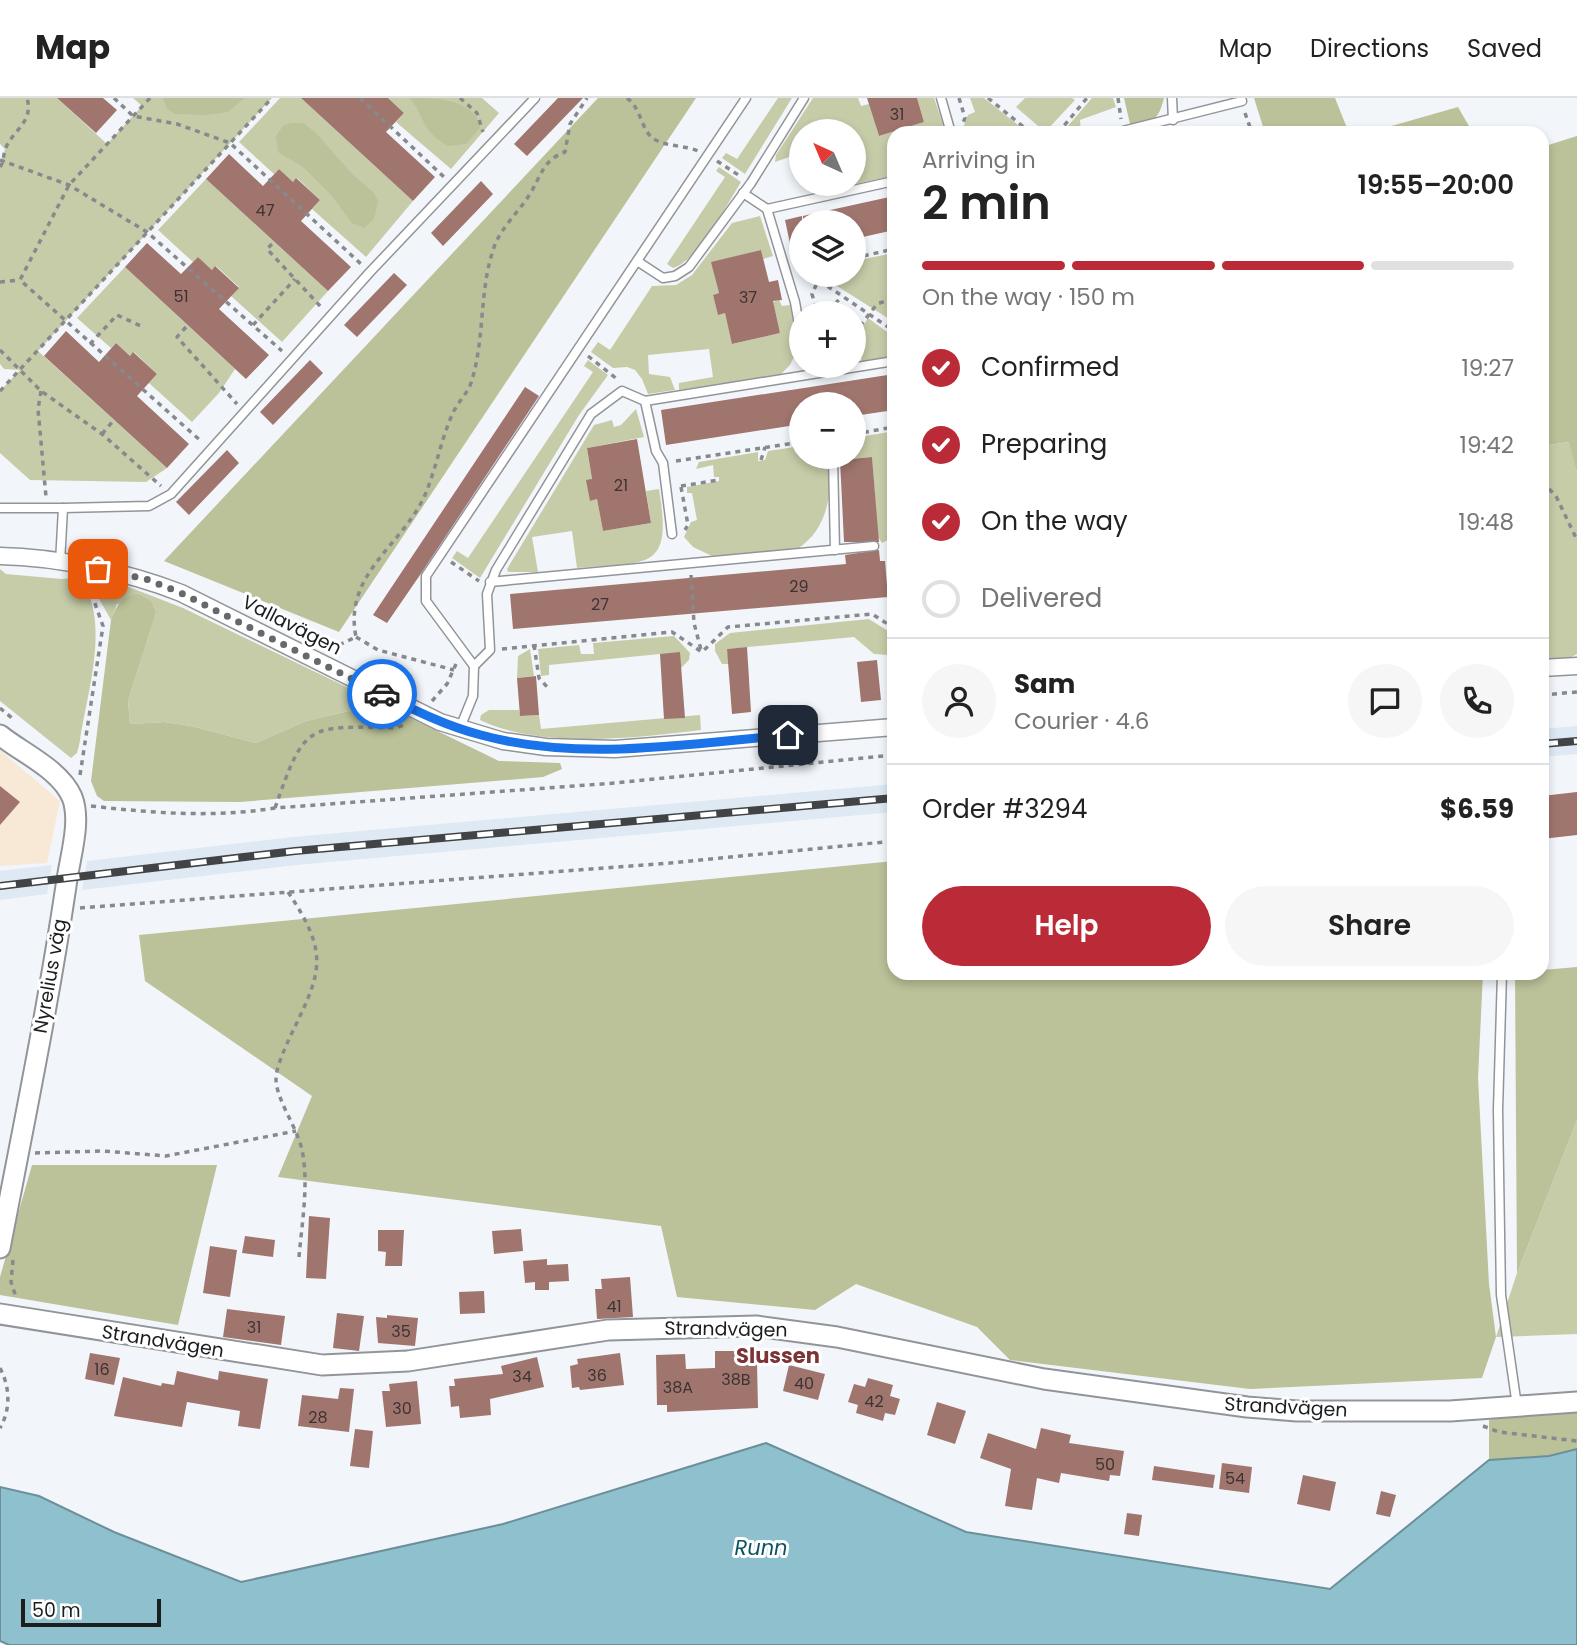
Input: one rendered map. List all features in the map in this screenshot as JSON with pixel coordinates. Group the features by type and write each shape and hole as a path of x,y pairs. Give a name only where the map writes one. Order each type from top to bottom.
{"street":[{"name":"Vallavägen","path":"0,556 80,566 146,579 181,593 418,711 460,729 503,741 581,750 887,728"},
{"path":"1549,668 1577,666"},
{"path":"0,735 56,776 66,787 75,805"},
{"name":"Nyrelius väg","path":"0,1248 57,945 75,805"},
{"name":"Strandvägen","path":"0,1314 261,1357 344,1365 459,1354 608,1330 778,1327 1044,1379 1247,1408 1297,1411 1472,1410 1577,1402"}],"lane":[{"path":"0,506 149,506 171,494 242,411 535,98"},
{"path":"460,729 473,696 474,666 426,601 426,576 746,98"},
{"path":"636,261 663,278 689,267 743,193 804,98"},
{"path":"941,98 954,126"},
{"path":"1172,98 1173,120"},
{"path":"1146,126 1241,99"},
{"path":"767,209 887,183"},
{"path":"743,193 767,209 795,301"},
{"path":"866,364 887,362"},
{"path":"474,666 490,650 487,594 490,582 591,414 622,391 645,401 789,373"},
{"path":"645,401 656,451 663,463 672,534"},
{"path":"833,469 835,550"},
{"path":"60,564 63,508"},
{"path":"490,582 874,546"},
{"path":"1502,980 1498,1110 1501,1295 1517,1406"}],"path":[{"path":"27,98 29,107 26,122 5,148 1,164 22,166 69,186 147,232 291,359"},
{"path":"114,98 133,116 177,124 230,143 370,272"},
{"path":"20,280 69,186 150,98"},
{"path":"0,391 272,98"},
{"path":"360,98 453,186"},
{"path":"460,98 477,113 484,135 492,144"},
{"path":"454,670 378,650 356,637 352,618 361,586 372,566 402,531 424,496 452,413 470,385 480,350 486,282 497,241 531,192 539,172 553,157 565,152 570,124 587,98"},
{"path":"626,98 640,110 646,129 654,139 693,149 707,156"},
{"path":"959,98 965,118 959,126"},
{"path":"988,98 1022,126"},
{"path":"1064,126 1087,98"},
{"path":"1118,98 1119,126"},
{"path":"1241,99 1249,126"},
{"path":"723,166 743,178"},
{"path":"272,244 267,249 330,316"},
{"path":"866,255 887,251"},
{"path":"253,325 295,279"},
{"path":"0,282 20,280 209,448"},
{"path":"829,287 887,326"},
{"path":"837,301 842,296"},
{"path":"866,317 877,304 887,300"},
{"path":"90,344 117,315 143,327"},
{"path":"186,327 177,337 242,411"},
{"path":"0,350 41,391 102,434 171,494"},
{"path":"590,357 612,373"},
{"path":"41,391 38,410 47,507"},
{"path":"102,434 113,421"},
{"path":"866,431 887,428"},
{"path":"663,463 789,444"},
{"path":"761,460 765,447"},
{"path":"681,486 719,480"},
{"path":"1549,489 1556,496 1577,540"},
{"path":"450,561 480,581"},
{"path":"690,563 694,623 702,652"},
{"path":"80,566 98,606 103,626 80,782"},
{"path":"702,652 728,627 872,614 887,624"},
{"path":"490,650 672,632 702,652"},
{"path":"313,659 356,637"},
{"path":"275,808 290,764 302,742 329,728 396,728 406,724 436,698 454,670 458,644"},
{"path":"534,645 539,678 549,689"},
{"path":"1549,694 1577,692"},
{"path":"75,805 175,816 236,814 275,808 615,783 887,756"},
{"path":"69,909 670,863 887,842"},
{"path":"288,892 310,927 318,954 310,998 284,1050 276,1076 281,1099 296,1132 305,1173 299,1257"},
{"path":"29,1153 103,1151 166,1156 296,1132"},
{"path":"0,1368 6,1380 8,1400 6,1418 0,1428"},
{"path":"1472,1410 1486,1429 1577,1441"}],"shaded area":[{"path":"1577,726 1577,754 1549,756 1549,728"},
{"path":"0,750 60,801 47,863 0,866"},
{"path":"887,785 887,813 296,865 82,890 87,861 293,837"},
{"path":"52,865 47,894 0,900 0,871"}],"green space":[{"path":"0,98 57,98 107,144 142,106 133,98 272,98 38,351 167,468 146,482 30,480 0,453 0,391 20,370 4,369 0,364 0,167 5,149 0,144"},
{"path":"163,98 245,98 228,112 207,115 175,114 167,109"},
{"path":"280,98 301,98 413,201 366,257 312,209 320,200 297,178 293,182 279,169 274,174 239,142"},
{"path":"388,98 482,98 499,113 451,169 396,122 404,113"},
{"path":"410,98 430,98 462,105 477,118 480,128 466,144 448,146 429,130"},
{"path":"598,98 696,98 339,632 164,561"},
{"path":"778,98 792,98 745,174 722,158 726,153 737,159"},
{"path":"813,98 858,98 861,106 869,104 879,136 887,134 887,177 866,181 866,119 799,119"},
{"path":"917,98 934,98 944,126 911,126 924,122"},
{"path":"970,98 984,98 1019,126 964,126 968,115 975,112"},
{"path":"1025,98 1075,100 1051,126 1038,126 1016,107"},
{"path":"1092,98 1113,98 1116,107 1080,120 1080,126 1068,126"},
{"path":"1124,98 1164,98 1154,119 1130,124"},
{"path":"1254,98 1335,98 1346,126 1263,126"},
{"path":"1458,107 1469,126 1392,126"},
{"path":"303,123 315,132 353,175 374,193 378,201 374,219 364,228 352,223 332,196 303,167 278,152 276,136 283,126"},
{"path":"789,135 789,157 775,162 776,155"},
{"path":"1577,136 1577,473 1569,442 1549,445 1549,145"},
{"path":"719,167 741,182 702,244 683,263 673,268 667,264 725,177 716,171"},
{"path":"206,179 328,291 282,342 231,296 239,287 216,266 212,270 198,257 193,262 158,230"},
{"path":"760,216 773,256 763,259 761,250 712,263 719,293 713,295 718,314 725,313 733,344 780,333 773,302 779,300 782,306 789,305 789,366 780,375 679,390 679,383 713,377 709,349 648,355 649,374 670,377 675,390 648,394 635,370 627,367 613,368 591,352 598,342 610,350 652,286 676,285 692,275 732,223"},
{"path":"887,254 887,318 866,304 866,301 861,301 839,287 866,287 866,259"},
{"path":"125,267 235,369 219,393 192,422 149,383 157,374 134,352 130,356 116,343 111,348 77,318"},
{"path":"868,318 887,332 887,357 866,360"},
{"path":"588,360 608,375 579,415 480,578 452,558 457,551 468,558 593,372 584,366"},
{"path":"636,409 644,437 587,448 592,479 590,501 597,499 603,531 651,523 646,491 659,489 662,536 658,549 650,557 638,562 577,568 572,531 532,537 538,572 508,572 507,569 594,425 612,420 614,427 621,425"},
{"path":"887,432 887,540 882,543 878,537 872,457 866,458 866,436"},
{"path":"1570,442 1577,473 1577,654 1566,660 1549,661 1549,445"},
{"path":"789,448 789,469 830,469 829,496 822,521 816,531 797,549 712,556 693,547 684,537 691,522 697,520 692,493 687,493 687,487 719,481 719,477 714,477 713,465 696,469 699,462 758,452 758,461 765,460 768,451"},
{"path":"0,569 6,574 62,579 79,577 89,594 96,635 94,657 80,741 77,753 71,758 0,701"},
{"path":"88,579 129,587 183,608 390,708 357,709 306,721 256,743 191,726 164,722 130,724 128,701 156,613 117,604 111,620"},
{"path":"138,594 151,601 156,613 128,701 130,724 164,722 191,726 256,743 306,721 357,709 390,708 499,761 560,763 562,769 543,777 240,802 104,801 97,796 91,781 111,620 120,602"},
{"path":"869,619 887,630 887,655 874,654 854,637 727,649 729,664 722,664 715,651 715,644 730,633"},
{"path":"674,636 690,653 689,660 681,668 660,654 549,665 549,675 541,676 538,649 579,645 581,654 594,654 593,643"},
{"path":"530,649 534,676 517,678 518,656"},
{"path":"489,710 519,710 521,716 539,715 541,729 700,715 701,730 619,738 559,738 504,729 480,720 481,715"},
{"path":"887,862 887,980 1483,980 1478,1078 1489,1284 1496,1337 1482,1378 1250,1389 1010,1360 977,1327 856,1284 815,1310 677,1297 661,1226 278,1177 312,1096 145,981 139,935"},
{"path":"1577,967 1577,1120 1517,1273 1515,980 1549,980 1549,969"},
{"path":"1577,1120 1577,1334 1496,1337 1517,1273"},
{"path":"32,1165 217,1165 178,1325 0,1295 0,1277"},
{"path":"1577,1413 1577,1449 1549,1456 1489,1460 1489,1420 1512,1415"}],"water":[{"name":"Runn","path":"766,1443 966,1532 1330,1589 1489,1460 1549,1456 1577,1449 1577,1645 9,1645 0,1641 0,1487 39,1496 114,1532 241,1582 503,1524"}],"building":[{"path":"57,98 103,98 117,110 96,133"},
{"path":"301,98 388,98 404,113 386,132 435,177 413,201"},
{"path":"558,98 583,98 527,156 514,144"},
{"path":"867,98 917,98 924,122 911,126 887,126 887,134 879,136"},
{"path":"229,154 263,186 279,169 293,182 296,178 320,200 301,221 351,267 328,291 206,179"},
{"path":"481,181 493,194 443,246 431,233"},
{"path":"887,198 887,232 866,236 866,210 830,210"},
{"path":"789,219 789,239 785,220"},
{"path":"147,243 181,274 198,257 212,270 215,266 239,288 219,309 269,355 246,379 125,267"},
{"path":"761,250 769,282 778,280 782,300 773,301 780,333 732,344 725,313 718,315 713,295 719,293 711,262"},
{"path":"394,273 407,285 357,337 344,325"},
{"path":"66,331 99,362 116,343 130,356 133,352 157,374 137,396 189,444 167,468 44,356"},
{"path":"310,360 323,373 273,425 260,412"},
{"path":"887,375 887,411 866,414 866,392 789,392 789,426 666,445 661,410"},
{"path":"525,387 539,396 420,575 387,623 373,615"},
{"path":"637,439 651,523 603,531 597,499 590,501 586,480 592,479 587,448"},
{"path":"227,450 239,463 189,515 176,502"},
{"path":"872,457 879,542 844,542 840,469 866,469 866,458"},
{"path":"879,550 880,561 885,561 887,597 513,629 510,594 846,564 845,555"},
{"path":"747,647 751,712 732,714 727,649"},
{"path":"680,652 685,718 664,719 660,654"},
{"path":"877,660 881,700 861,702 857,662"},
{"path":"536,676 539,715 520,716 517,678"},
{"path":"0,786 20,802 0,825"},
{"path":"1577,792 1577,835 1549,838 1549,795"},
{"path":"309,1216 330,1218 326,1279 306,1278"},
{"path":"521,1229 523,1251 494,1254 492,1231"},
{"path":"378,1230 404,1230 402,1266 385,1266 386,1252 378,1251"},
{"path":"245,1236 275,1240 273,1257 242,1253"},
{"path":"210,1246 237,1250 230,1297 203,1293"},
{"path":"547,1259 547,1265 568,1264 569,1281 549,1282 549,1290 535,1290 535,1282 525,1283 523,1261"},
{"path":"630,1277 633,1317 597,1319 595,1289 602,1289 601,1279"},
{"path":"484,1291 485,1313 460,1314 459,1292"},
{"path":"227,1309 285,1316 281,1345 223,1337"},
{"path":"337,1313 364,1316 359,1351 333,1348"},
{"path":"387,1315 418,1318 415,1346 378,1343 376,1317 387,1318"},
{"path":"715,1351 752,1351 752,1364 757,1364 758,1408 667,1412 667,1405 657,1405 656,1355 685,1354 686,1369 715,1368"},
{"path":"90,1353 120,1358 114,1385 85,1379"},
{"path":"620,1353 624,1385 580,1390 579,1387 572,1388 570,1366 578,1364 577,1359"},
{"path":"537,1357 544,1387 490,1399 491,1415 460,1418 459,1406 451,1407 449,1386 455,1386 454,1379 503,1374 501,1366"},
{"path":"789,1365 825,1374 818,1400 783,1391"},
{"path":"177,1371 218,1380 219,1371 268,1379 260,1429 238,1426 240,1411 187,1402 182,1427 114,1416 123,1377 161,1386 162,1383 174,1385"},
{"path":"868,1378 893,1385 890,1396 900,1399 895,1415 885,1413 883,1421 856,1413 858,1405 848,1402 854,1384 865,1387"},
{"path":"417,1381 421,1424 386,1427 382,1391 390,1391 389,1384"},
{"path":"340,1388 354,1389 349,1432 298,1426 302,1395 338,1399"},
{"path":"937,1402 966,1411 955,1444 927,1435"},
{"path":"1041,1428 1071,1435 1069,1443 1124,1451 1120,1476 1110,1475 1109,1481 1061,1473 1059,1483 1037,1478 1032,1510 1005,1506 1011,1469 980,1458 988,1433 1036,1449"},
{"path":"355,1429 373,1431 369,1468 350,1466"},
{"path":"1222,1463 1252,1467 1249,1493 1219,1489"},
{"path":"1154,1466 1215,1475 1213,1488 1152,1480"},
{"path":"1303,1475 1336,1482 1330,1511 1297,1504"},
{"path":"1381,1491 1396,1495 1390,1517 1376,1514"},
{"path":"1127,1513 1142,1515 1139,1536 1124,1534"}],"railway":[{"path":"1549,743 1577,741"},
{"path":"0,886 295,851 887,799"}],"way so far":[{"path":"98,569 146,579 181,593 382,694"}],"district":[{"name":"Slussen","path":"778,1355"}],"route":[{"path":"382,694 439,722 460,729 503,741 546,747 615,749 788,735"}]}
